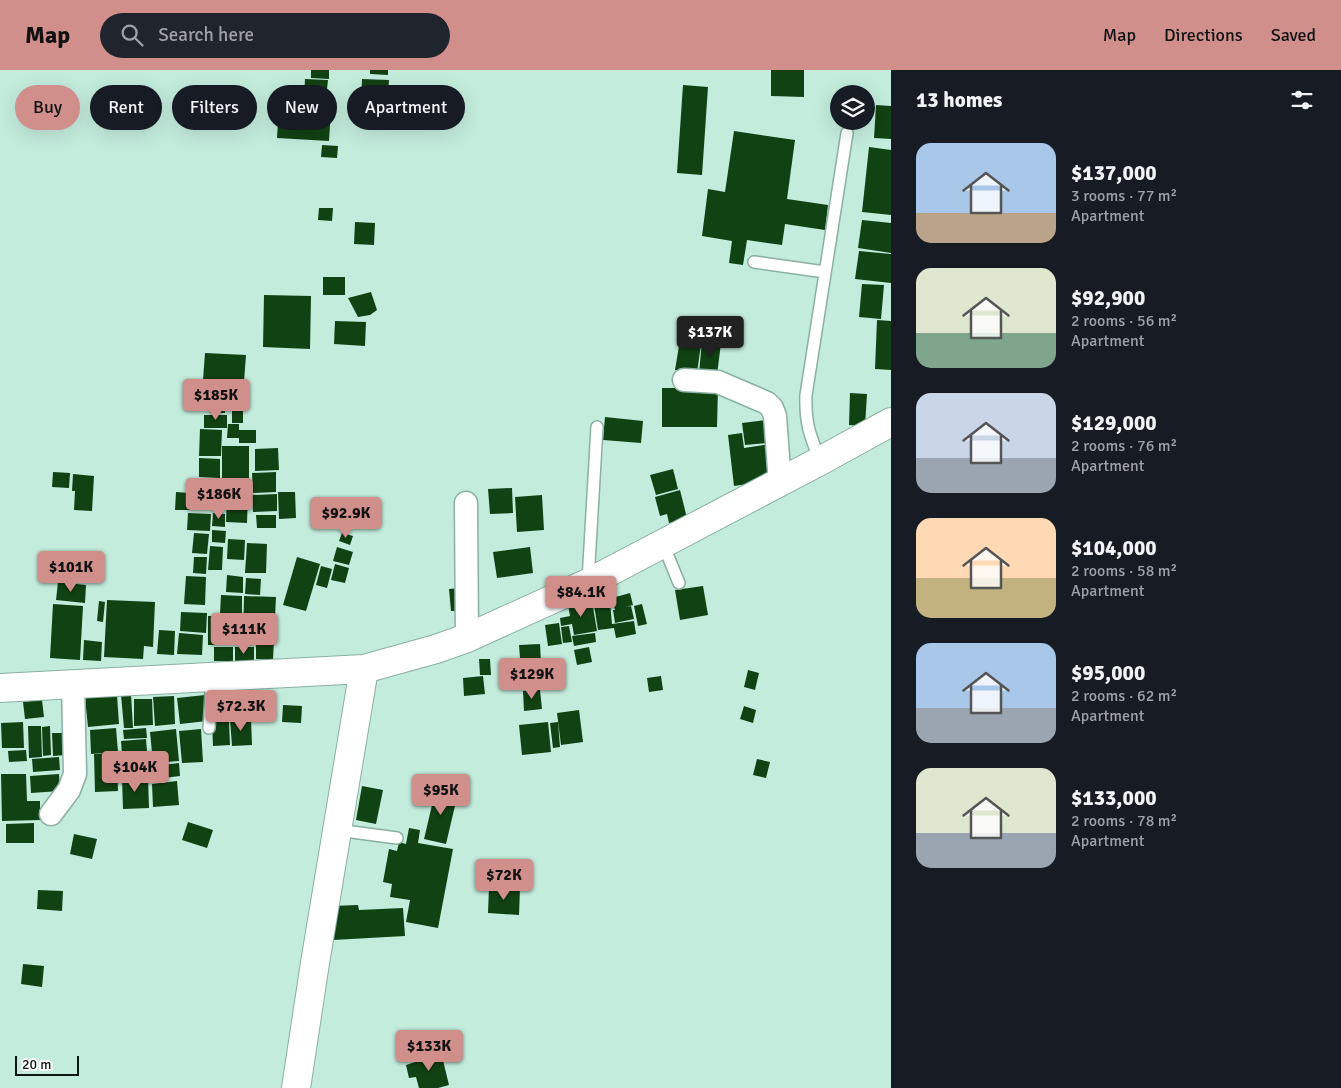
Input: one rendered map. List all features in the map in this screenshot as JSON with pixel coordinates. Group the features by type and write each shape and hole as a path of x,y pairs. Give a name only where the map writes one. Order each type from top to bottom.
{"street":[{"path":"684,380 718,382 767,403 772,408 775,416 780,483"},
{"path":"0,688 364,669 436,649 467,638 588,583 820,462 891,422"},
{"path":"466,503 467,638"},
{"path":"296,1088 364,669"},
{"path":"51,814 69,790 75,774 73,683"}],"lane":[{"path":"820,462 808,431 805,416 806,395 847,133"},
{"path":"754,262 825,272"},
{"path":"588,583 597,428"},
{"path":"663,544 679,583"},
{"path":"209,728 212,676"},
{"path":"337,830 397,838"}],"building":[{"path":"311,70 329,70 329,79 311,78"},
{"path":"370,70 388,70 388,75 370,74"},
{"path":"771,70 804,70 804,97 771,96"},
{"path":"305,79 328,80 327,85 305,85"},
{"path":"362,79 389,80 389,85 362,85"},
{"path":"683,85 708,87 702,175 677,173"},
{"path":"876,105 891,106 891,139 874,138"},
{"path":"278,130 330,130 329,141 277,138"},
{"path":"734,131 795,140 787,199 828,205 825,230 785,224 782,245 747,240 743,265 729,263 732,241 702,236 708,189 725,192"},
{"path":"322,145 338,146 337,158 321,157"},
{"path":"869,147 891,150 891,215 862,212"},
{"path":"319,208 333,208 332,221 318,220"},
{"path":"862,220 891,223 891,253 858,248"},
{"path":"355,222 375,223 374,245 354,244"},
{"path":"859,251 891,254 891,283 855,279"},
{"path":"323,277 345,277 345,295 323,295"},
{"path":"862,284 884,285 881,319 859,317"},
{"path":"371,292 377,310 370,315 358,317 348,298"},
{"path":"264,295 311,296 310,349 263,347"},
{"path":"877,320 891,321 891,370 875,369"},
{"path":"335,321 366,322 365,346 334,344"},
{"path":"681,334 702,337 697,373 675,370"},
{"path":"702,341 721,343 717,375 699,373"},
{"path":"205,353 246,355 244,382 203,380"},
{"path":"662,388 718,388 717,427 662,427"},
{"path":"210,393 225,394 225,413 210,413"},
{"path":"850,393 867,394 865,426 849,425"},
{"path":"232,408 243,408 243,423 232,423"},
{"path":"204,415 227,415 227,428 204,428"},
{"path":"605,417 643,421 641,443 603,440"},
{"path":"765,420 767,443 745,445 742,423"},
{"path":"228,424 239,424 239,438 227,438"},
{"path":"200,429 222,430 221,456 199,456"},
{"path":"239,430 256,430 256,443 239,443"},
{"path":"742,433 744,448 771,444 775,480 734,486 728,435"},
{"path":"222,446 249,446 249,479 222,478"},
{"path":"278,448 279,470 255,471 255,449"},
{"path":"199,458 220,459 220,478 199,477"},
{"path":"673,469 678,489 656,495 650,475"},
{"path":"53,472 70,473 69,488 52,487"},
{"path":"276,472 276,492 253,493 252,473"},
{"path":"73,474 94,476 92,511 74,510 75,491 72,491"},
{"path":"228,481 245,481 245,494 227,493"},
{"path":"203,483 224,483 223,510 202,509"},
{"path":"192,488 200,488 199,510 191,510"},
{"path":"512,488 513,513 490,514 488,489"},
{"path":"680,490 687,518 669,523 667,514 660,516 655,497"},
{"path":"176,492 190,493 190,510 175,510"},
{"path":"278,492 295,492 296,518 279,519"},
{"path":"277,494 277,511 253,512 252,495"},
{"path":"227,495 248,495 247,523 226,522"},
{"path":"542,495 544,530 517,532 515,497"},
{"path":"188,513 211,514 210,531 187,530"},
{"path":"213,513 225,514 225,527 212,526"},
{"path":"256,515 276,515 276,528 257,528"},
{"path":"212,530 226,531 225,543 212,542"},
{"path":"194,533 209,534 207,554 192,553"},
{"path":"342,533 353,536 350,545 339,541"},
{"path":"228,539 245,540 244,560 227,559"},
{"path":"247,543 267,544 266,573 245,573"},
{"path":"210,546 223,547 222,570 208,570"},
{"path":"337,547 353,552 349,565 333,561"},
{"path":"530,547 533,573 497,578 493,552"},
{"path":"194,557 207,557 206,574 193,573"},
{"path":"297,557 320,564 306,611 283,605"},
{"path":"335,564 349,568 345,583 331,580"},
{"path":"321,566 332,569 327,588 316,585"},
{"path":"62,569 82,570 82,581 61,580"},
{"path":"227,575 243,577 243,593 226,592"},
{"path":"186,576 206,577 205,605 184,604"},
{"path":"246,578 261,579 260,595 245,594"},
{"path":"58,582 86,585 85,603 56,600"},
{"path":"703,586 708,615 680,620 675,590"},
{"path":"461,588 462,611 451,611 449,589"},
{"path":"603,589 605,602 594,604 593,598 572,601"},
{"path":"630,593 633,605 625,607 631,606 634,619 615,623 613,610 615,610 612,598"},
{"path":"221,595 242,596 242,615 220,614"},
{"path":"244,596 276,597 273,660 256,659 256,643 243,643"},
{"path":"107,600 155,602 153,647 144,646 143,659 104,657"},
{"path":"99,601 105,602 103,622 97,621"},
{"path":"592,601 597,631 574,635 572,624 561,626 560,618 570,616 568,605"},
{"path":"610,602 612,624 634,621 636,634 616,638 614,628 598,630 594,605"},
{"path":"53,604 83,606 80,660 50,658"},
{"path":"642,604 647,624 638,626 634,606"},
{"path":"181,612 207,613 206,633 180,631"},
{"path":"208,616 237,616 236,645 208,645"},
{"path":"559,623 562,644 548,646 545,625"},
{"path":"569,626 572,642 563,643 561,627"},
{"path":"159,630 175,631 174,655 157,654"},
{"path":"179,633 203,635 202,655 177,654"},
{"path":"595,633 596,642 574,646 572,636"},
{"path":"84,640 102,642 101,661 83,660"},
{"path":"540,644 542,682 522,683 519,645"},
{"path":"214,647 233,647 233,661 214,661"},
{"path":"235,647 254,647 254,662 235,662"},
{"path":"589,647 592,662 577,665 574,650"},
{"path":"479,659 490,659 491,675 480,675"},
{"path":"748,670 759,673 755,690 744,687"},
{"path":"483,676 485,694 464,696 463,678"},
{"path":"661,676 663,690 649,692 647,678"},
{"path":"540,690 542,709 524,711 523,691"},
{"path":"131,694 133,728 124,728 121,695"},
{"path":"117,695 119,724 88,727 85,698"},
{"path":"205,695 207,721 180,724 177,698"},
{"path":"245,695 246,717 221,719 219,697"},
{"path":"174,696 175,724 155,726 153,697"},
{"path":"134,699 152,699 153,725 134,726"},
{"path":"42,700 44,717 25,719 23,702"},
{"path":"283,705 302,706 301,723 282,722"},
{"path":"744,706 756,710 753,723 740,719"},
{"path":"579,710 583,742 561,745 557,713"},
{"path":"251,719 252,745 232,746 230,720"},
{"path":"23,722 24,748 2,748 1,723"},
{"path":"212,722 229,722 230,745 213,746"},
{"path":"548,722 551,752 522,755 519,725"},
{"path":"558,722 560,747 553,748 550,723"},
{"path":"28,726 41,726 42,757 29,758"},
{"path":"50,726 51,755 43,756 42,727"},
{"path":"116,728 118,752 91,754 90,730"},
{"path":"146,728 147,738 124,739 123,730"},
{"path":"176,729 179,761 153,763 150,732"},
{"path":"201,729 203,762 182,763 179,731"},
{"path":"52,733 65,733 66,755 53,756"},
{"path":"146,739 148,764 123,766 121,741"},
{"path":"26,750 27,761 9,762 8,751"},
{"path":"117,753 118,791 95,792 94,754"},
{"path":"59,757 60,770 33,772 32,759"},
{"path":"757,759 770,762 766,778 753,775"},
{"path":"179,763 180,776 155,779 154,766"},
{"path":"148,765 149,774 122,776 122,767"},
{"path":"1,774 26,774 27,801 40,801 40,820 2,821"},
{"path":"59,774 60,791 31,793 30,776"},
{"path":"148,777 149,808 123,809 122,778"},
{"path":"177,781 179,805 153,807 152,784"},
{"path":"362,786 383,790 376,824 356,820"},
{"path":"436,788 458,793 446,844 424,839"},
{"path":"188,822 213,830 207,848 182,840"},
{"path":"34,823 34,843 6,843 6,824"},
{"path":"409,828 420,830 418,843 453,849 438,928 406,922 410,900 390,897 392,884 383,882 389,849 397,851 399,842 406,844"},
{"path":"74,834 97,839 92,859 70,854"},
{"path":"489,887 520,888 519,915 488,913"},
{"path":"38,890 63,891 62,911 37,909"},
{"path":"358,905 359,910 403,908 405,936 333,940 331,906"},
{"path":"23,964 44,966 42,987 21,984"},
{"path":"441,1052 449,1085 438,1088 419,1088 416,1077 409,1078 406,1065 415,1062 414,1059"}]}
